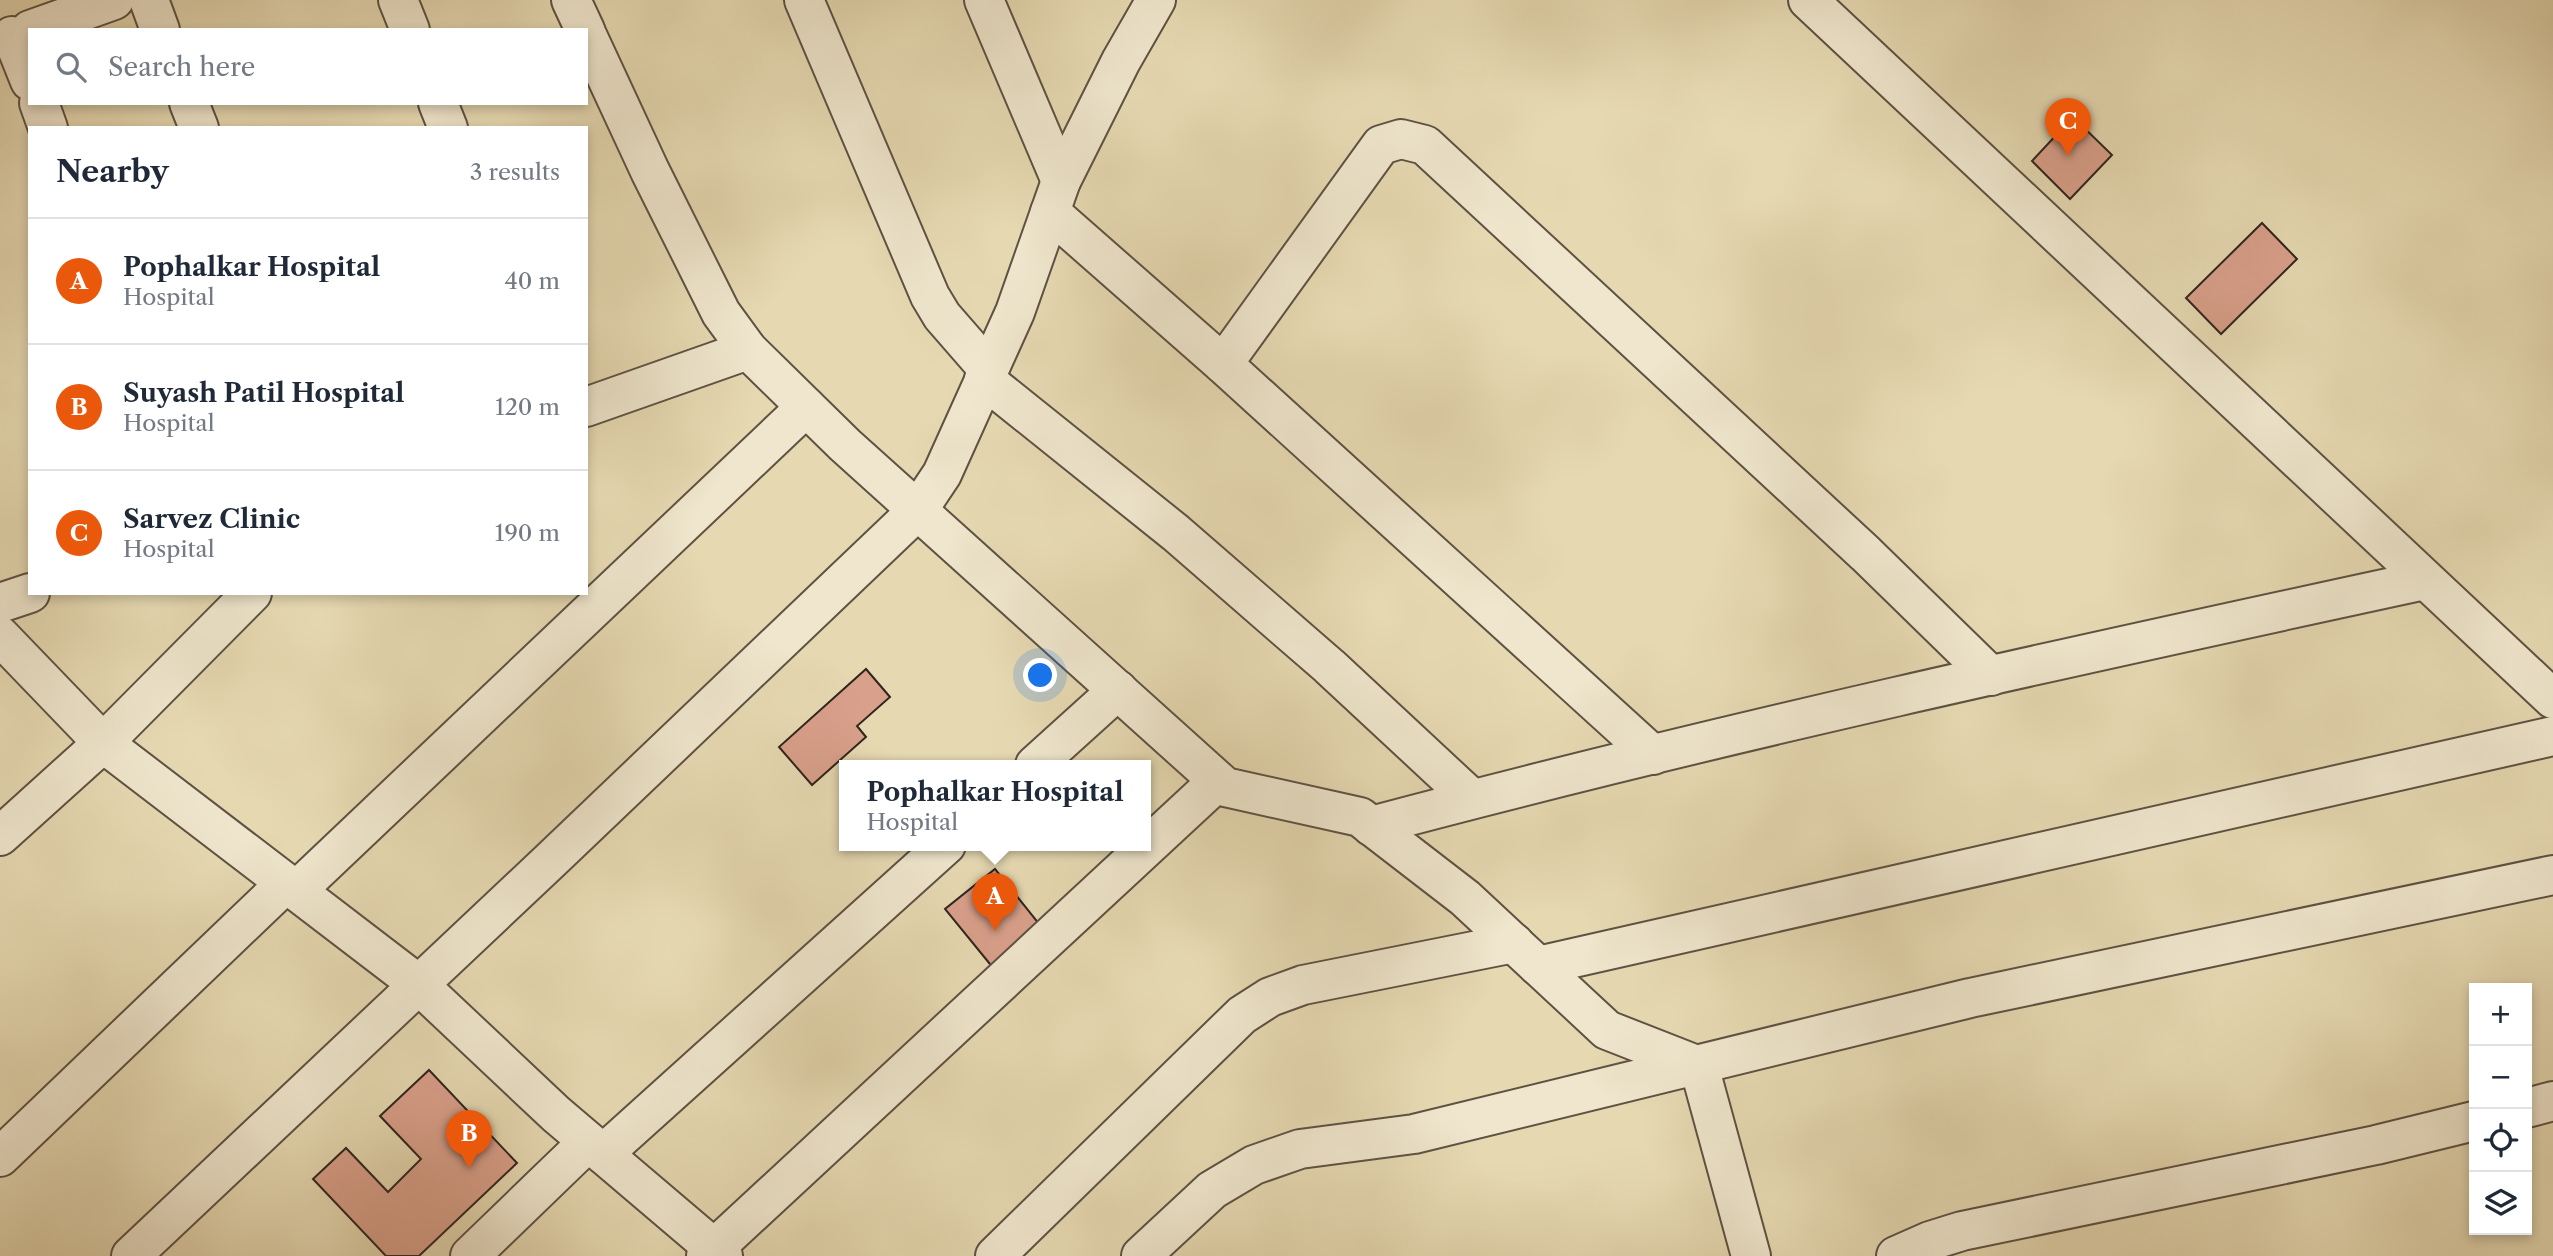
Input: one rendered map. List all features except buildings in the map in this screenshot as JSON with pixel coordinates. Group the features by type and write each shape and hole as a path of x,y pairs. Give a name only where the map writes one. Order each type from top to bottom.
{"street":[{"path":"35,28 114,0"},
{"path":"149,0 159,28"},
{"path":"398,0 409,28"},
{"path":"571,0 585,28"},
{"path":"804,0 930,296 987,375 1176,533 1329,666 1472,799"},
{"path":"984,0 1056,196 1223,364 1653,755"},
{"path":"131,1256 918,510 942,474 1015,312 1056,196 1121,61 1156,0"},
{"path":"1808,0 2553,699"},
{"path":"18,34 28,73"},
{"path":"588,35 650,171 721,313 748,350 806,407 1225,787 1360,817 1465,898 1607,1030 1699,1066"},
{"path":"39,105 47,126"},
{"path":"190,105 198,126"},
{"path":"439,105 447,126"},
{"path":"1223,364 1381,145 1401,139 1425,145 1867,554 1991,676"},
{"path":"588,406 748,350"},
{"path":"0,1157 806,407"},
{"path":"1371,826 1653,755 1991,676 2425,580"},
{"path":"0,603 28,594"},
{"path":"0,836 103,743 250,595"},
{"path":"2,643 103,743 418,984 595,1148 714,1253 1143,851"},
{"path":"1041,760 1118,690"},
{"path":"995,1256 1242,1015 1270,998 1303,985 1526,954 2553,736"},
{"path":"1151,844 1218,781"},
{"path":"470,1256 939,851"},
{"path":"1141,1256 1212,1190 1254,1165 1300,1149 1414,1134 1970,998 2553,874"},
{"path":"1699,1066 1751,1256"},
{"path":"2532,1107 2553,1101"},
{"path":"1896,1256 1962,1231 2376,1145 2469,1122"}],"place":[{"name":"Sarvez Clinic","path":"2068,156"},
{"name":"Pophalkar Hospital","path":"995,931"},
{"name":"Suyash Patil Hospital","path":"469,1168"}]}
